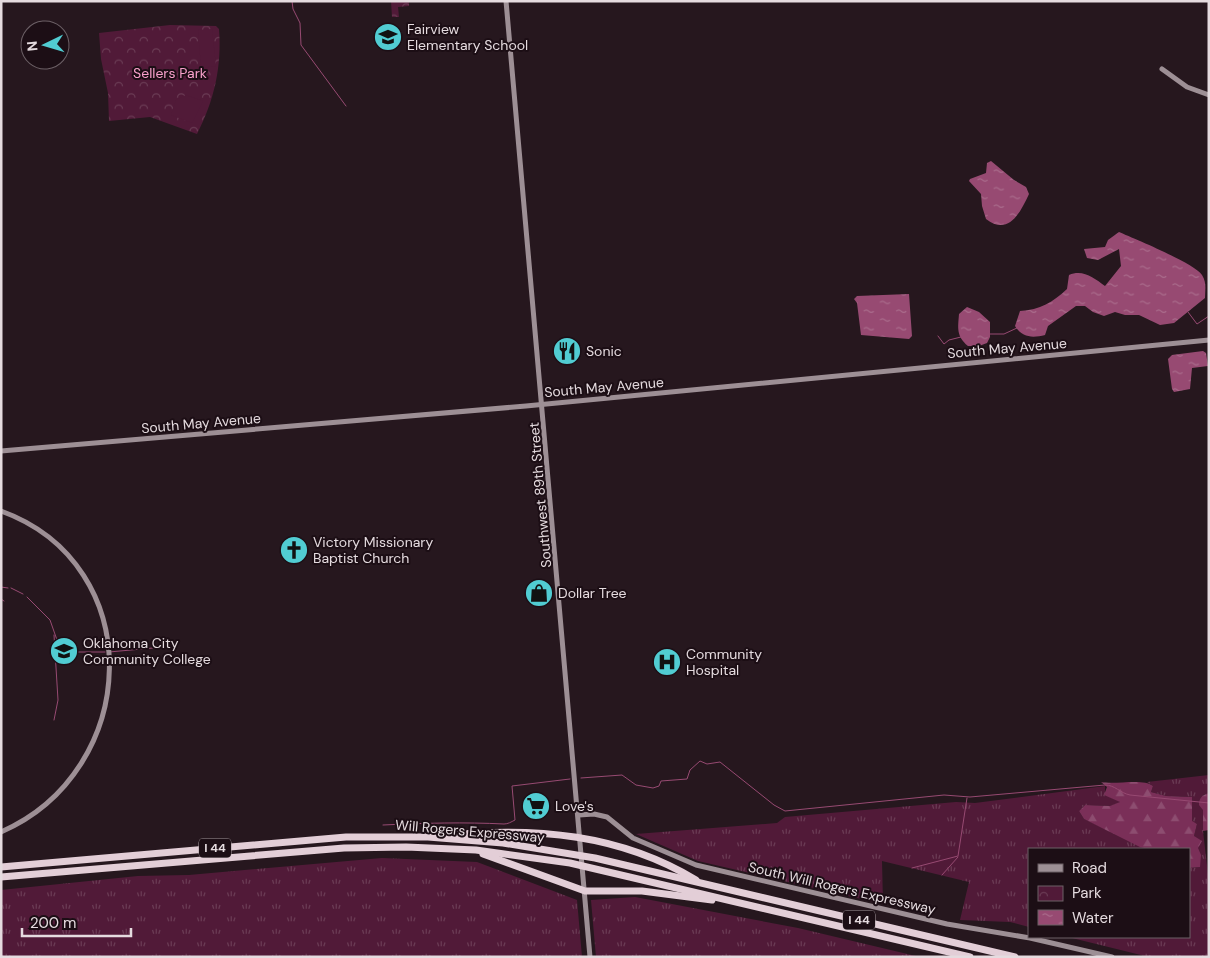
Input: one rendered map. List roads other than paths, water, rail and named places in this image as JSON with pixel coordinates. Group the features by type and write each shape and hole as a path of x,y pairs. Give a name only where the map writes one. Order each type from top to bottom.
{"highway":[{"path":"428,837 474,833 580,836 624,847 684,872 703,884"},
{"name":"Will Rogers Expressway","path":"1,867 346,837 428,837 503,843 569,852 1015,957"},
{"name":"Will Rogers Expressway","path":"1,877 344,848 415,847 476,850 596,869 970,957"},
{"path":"476,850 585,891 648,891 744,903"}],"main road":[{"name":"Southwest 89th Street","path":"506,1 544,404 590,957"},
{"path":"1162,69 1192,89 1209,95"},
{"name":"South May Avenue","path":"1,451 544,404 1209,340"},
{"path":"1,511 44,535 73,562 99,608 106,634 110,662 105,712 95,741 82,766 66,787 48,804 26,820 1,832"},
{"name":"South Will Rogers Expressway","path":"578,815 594,814 607,817 633,838 696,866 947,924 1028,938"},
{"name":"South Will Rogers Expressway","path":"1030,938 1112,957"}],"water":[{"path":"991,161 1014,180 1026,187 1029,194 1013,220 1001,225 994,224 986,219 981,194 969,181 986,173 987,163"},
{"path":"1119,232 1164,252 1197,270 1205,281 1205,298 1174,323 1160,325 1139,315 1125,315 1115,312 1104,316 1093,312 1085,306 1076,306 1048,326 1045,335 1028,336 1018,330 1015,326 1020,311 1040,307 1057,298 1067,289 1069,275 1074,273 1084,274 1105,286 1121,266 1119,249 1098,260 1087,258 1084,249 1105,247 1108,240"},
{"path":"909,294 912,336 909,339 861,335 857,303 854,299 857,296"},
{"path":"967,307 979,312 990,322 990,337 987,343 979,346 968,346 961,339 958,328 959,314"},
{"path":"1203,351 1206,353 1208,366 1192,368 1190,389 1174,392 1168,359 1172,355"}],"waterway":[{"path":"292,1 293,9 300,23 301,45 346,106"},
{"path":"1188,312 1197,324 1209,316"},
{"path":"990,334 1004,334 1017,328"},
{"path":"938,336 944,344 949,340 961,337"},
{"path":"1,587 8,588"},
{"path":"11,588 23,594"},
{"path":"27,597 50,620 57,640 62,647 75,652 105,652"},
{"path":"54,635 58,700 54,720"},
{"path":"109,652 153,648"},
{"path":"581,778 622,775 636,785 653,788 659,786 661,781 687,779 690,770 700,761 707,764 720,762 774,805 785,811 944,795 970,797 1105,785 1112,786 1130,795 1209,803"},
{"path":"383,825 444,823 507,824 515,820 512,786 570,779"},
{"path":"912,868 958,856 967,798"},
{"path":"942,875 958,857"},
{"path":"1065,957 1072,957"}],"place":[{"name":"Fairview Elementary School","path":"388,37"},
{"name":"Sonic","path":"567,351"},
{"name":"Victory Missionary Baptist Church","path":"294,550"},
{"name":"Dollar Tree","path":"539,593"},
{"name":"Oklahoma City Community College","path":"64,651"},
{"name":"Community Hospital","path":"667,662"},
{"name":"Love's","path":"536,806"}],"park label":[{"name":"Sellers Park","path":"170,73"}]}
